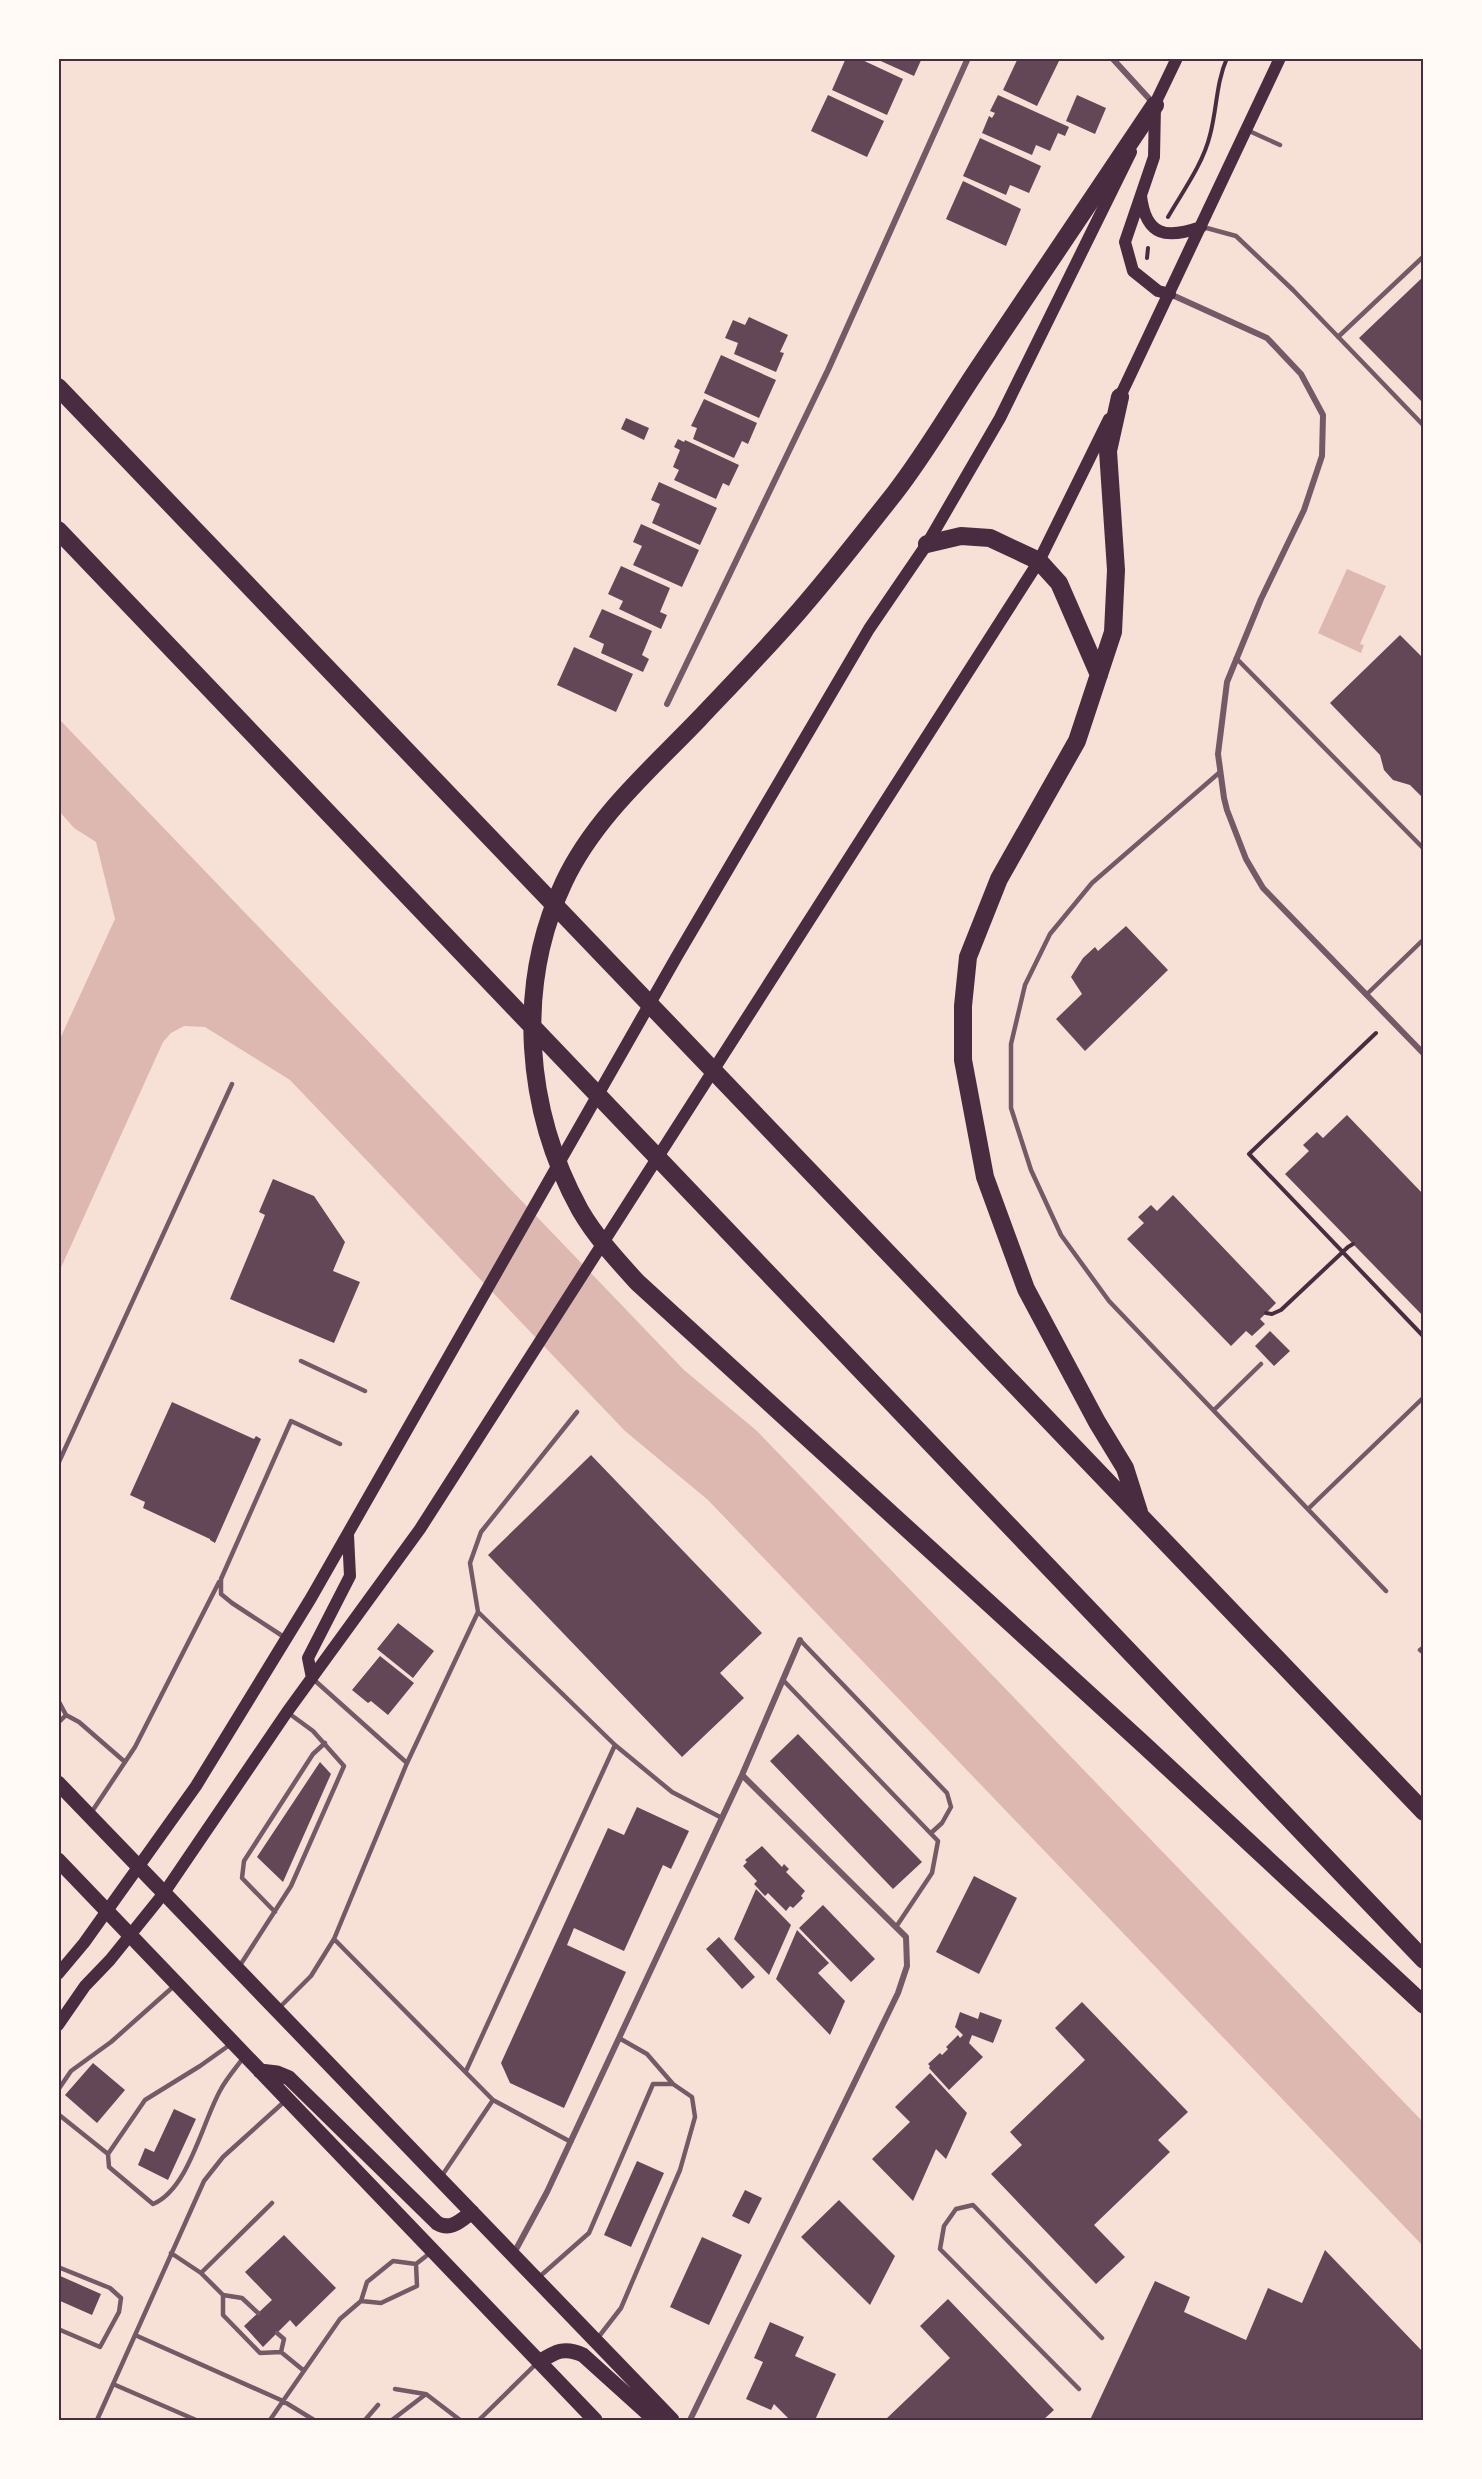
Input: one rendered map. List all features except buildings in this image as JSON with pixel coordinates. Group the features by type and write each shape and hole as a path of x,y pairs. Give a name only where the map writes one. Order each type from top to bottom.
{"highway":[{"path":"1155,105 897,490 800,610 639,780 595,831 564,881 544,934 533,993 531,1037 536,1084 546,1132 582,1212 615,1257 637,1282 725,1360 1424,2005"},
{"path":"58,387 1424,1812"},
{"path":"1120,397 1108,451 1116,570 1113,632 1077,741 999,879 968,957 963,1006 963,1060 971,1115 985,1177 1026,1289 1097,1422 1125,1468 1140,1517"},
{"path":"58,530 1424,1960"},
{"path":"927,544 961,536 990,538 1039,561 1059,583 1100,675"}],"main road":[{"path":"58,1974 140,1867 196,1786 286,1638 399,1446 677,956 869,629 927,544 1000,418 1177,58"},
{"path":"58,2025 86,1986 164,1893 288,1712 420,1529 1039,561 1170,294 1280,58"},
{"path":"1155,105 1154,157 1125,242 1134,271 1158,291 1170,294"},
{"path":"1141,195 1148,222 1159,232 1180,234 1201,227"},
{"path":"312,1678 308,1658 350,1576 348,1534"},
{"path":"58,1783 672,2421"},
{"path":"58,1860 591,2416 605,2421"},
{"path":"260,2071 277,2073 289,2078 437,2223 444,2227 452,2227 472,2212"},
{"path":"539,2362 558,2350 570,2349 583,2355 655,2421"}],"street":[{"path":"667,704 828,370 968,58"},
{"path":"1112,58 1155,105"},
{"path":"1170,294 1267,338 1301,374 1323,415 1322,456 1304,510 1261,599 1227,682 1218,754 1224,798 1233,825 1246,859 1263,888 1424,1054"},
{"path":"513,2255 571,2142 742,1775 800,1640"},
{"path":"690,2421 898,1993 907,1966 906,1937 742,1775"}],"lane":[{"path":"1419,58 1424,60"},
{"path":"1247,130 1280,145"},
{"path":"1201,227 1236,236 1293,290 1424,426"},
{"path":"1338,337 1424,256"},
{"path":"1236,658 1424,849"},
{"path":"1220,772 1092,883 1050,934 1025,985 1011,1044 1011,1108 1031,1170 1061,1235 1108,1301 1386,1591"},
{"path":"1366,995 1424,939"},
{"path":"58,1464 232,1084"},
{"path":"302,1361 365,1391"},
{"path":"1214,1410 1261,1364"},
{"path":"1308,1509 1424,1397"},
{"path":"277,2010 311,1976 334,1939 407,1764 478,1612 470,1563 482,1532 577,1412"},
{"path":"89,1815 135,1748 221,1579 291,1421 340,1444"},
{"path":"221,1579 221,1594 231,1603 286,1638"},
{"path":"478,1612 615,1745 672,1792 722,1818"},
{"path":"800,1640 947,1793 951,1806 942,1823 931,1833"},
{"path":"1424,1647 1420,1650 1424,1653"},
{"path":"312,1678 407,1764"},
{"path":"783,1680 938,1841 932,1873 896,1927"},
{"path":"58,1700 66,1715 79,1722 125,1762"},
{"path":"238,1970 291,1886 344,1766 313,1731 288,1712"},
{"path":"58,1724 66,1715"},
{"path":"275,1912 242,1878 244,1861 313,1754 325,1743"},
{"path":"466,2071 615,1745"},
{"path":"334,1939 493,2100 571,2142"},
{"path":"58,2090 71,2071 132,2024 176,1983"},
{"path":"596,2341 621,2307 680,2170 695,2117 692,2097 673,2084 648,2054 619,2038"},
{"path":"233,2042 200,2066 145,2100 108,2154 109,2168 153,2204 163,2200 179,2180 221,2089 245,2055"},
{"path":"536,2279 589,2233 653,2084 673,2084"},
{"path":"97,2421 204,2181 212,2169 287,2099"},
{"path":"440,2179 493,2100"},
{"path":"58,2114 108,2154"},
{"path":"201,2273 272,2203"},
{"path":"1079,2389 940,2249 944,2226 956,2209 973,2205 1102,2337"},
{"path":"270,2421 340,2319 361,2301 367,2282 393,2261 416,2264 432,2251"},
{"path":"171,2253 201,2273 223,2295 242,2298 258,2313"},
{"path":"361,2301 381,2303 417,2286 416,2264"},
{"path":"58,2267 110,2288 121,2298 119,2312 100,2347 58,2329"},
{"path":"223,2295 223,2315 260,2353 281,2352 303,2370"},
{"path":"277,2333 284,2339 281,2352"},
{"path":"135,2335 283,2401 315,2421"},
{"path":"479,2421 539,2362"},
{"path":"113,2384 196,2421"},
{"path":"395,2389 426,2394 460,2421"},
{"path":"392,2421 426,2394"},
{"path":"365,2421 378,2405"}],"path":[{"path":"1168,218 1200,163 1210,136 1221,72 1227,58"},
{"path":"1376,1033 1249,1154 1424,1337"},
{"path":"1266,1313 1272,1314 1281,1310 1353,1244"}],"shaded area":[{"path":"1347,569 1386,586 1360,644 1364,645 1361,653 1318,633"},
{"path":"59,719 684,1370 757,1431 1423,2122 1423,2246 708,1500 625,1431 290,1080 205,1027 184,1026 171,1033 163,1042 59,1272 59,1041 115,919 96,842 74,828 59,811"}]}
